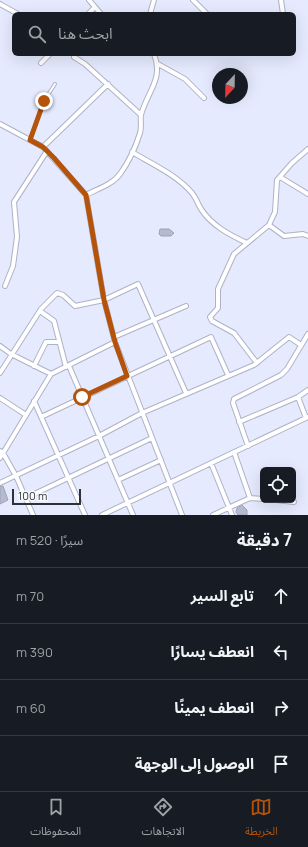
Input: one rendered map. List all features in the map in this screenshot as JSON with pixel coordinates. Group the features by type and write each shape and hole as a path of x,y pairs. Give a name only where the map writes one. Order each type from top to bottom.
{"street":[{"path":"89,0 99,12"},
{"path":"151,12 154,0"},
{"path":"193,0 205,12"},
{"path":"281,0 283,12"},
{"path":"0,4 14,12"},
{"path":"90,12 95,7"},
{"path":"41,63 48,56"},
{"path":"86,195 112,182 119,175 132,152 140,132 141,115 156,79 158,64 155,56"},
{"path":"74,57 85,64 141,115"},
{"path":"158,64 185,79 204,98"},
{"path":"43,147 108,84"},
{"path":"0,124 43,147 86,195 104,300 115,342 182,515"},
{"path":"257,363 234,333 212,321 210,317 218,308 218,289 234,254 269,225 275,212 276,183 292,163 308,148"},
{"path":"5,286 13,266 16,237 14,202 47,151"},
{"path":"132,152 181,183 193,194 202,210 216,225 227,234 247,244"},
{"path":"280,177 308,194"},
{"path":"269,225 284,236 303,234 308,236"},
{"path":"0,373 40,311 57,293 64,295 75,306 104,300 138,284 186,393"},
{"path":"114,337 186,306"},
{"path":"40,311 54,321 67,366 133,515"},
{"path":"248,446 232,403 234,399 281,375 287,369 308,334"},
{"path":"41,417 211,337 228,375"},
{"path":"0,483 99,436 142,413 257,363 289,337 301,344"},
{"path":"34,366 46,342 59,342"},
{"path":"0,458 2,452 51,374 115,342"},
{"path":"0,346 11,354 51,374"},
{"path":"239,422 298,397 308,390"},
{"path":"102,515 307,418 298,397"},
{"path":"0,398 26,415"},
{"path":"34,401 85,515"},
{"path":"26,498 152,438"},
{"path":"2,452 16,476 34,515"},
{"path":"234,452 250,498"},
{"path":"118,480 161,460"},
{"path":"212,463 232,515"},
{"path":"213,515 250,498 260,499"}],"lane":[{"path":"30,140 44,101 56,84"}],"building":[{"path":"160,229 169,229 174,233 171,236 161,236 159,234"},
{"path":"0,486 3,486 8,500 0,504"},
{"path":"242,505 247,510 247,515 238,515 236,512 237,508"}],"route":[{"path":"44,101 30,140 43,147 86,195 104,300 115,342 127,376 82,397"}]}
